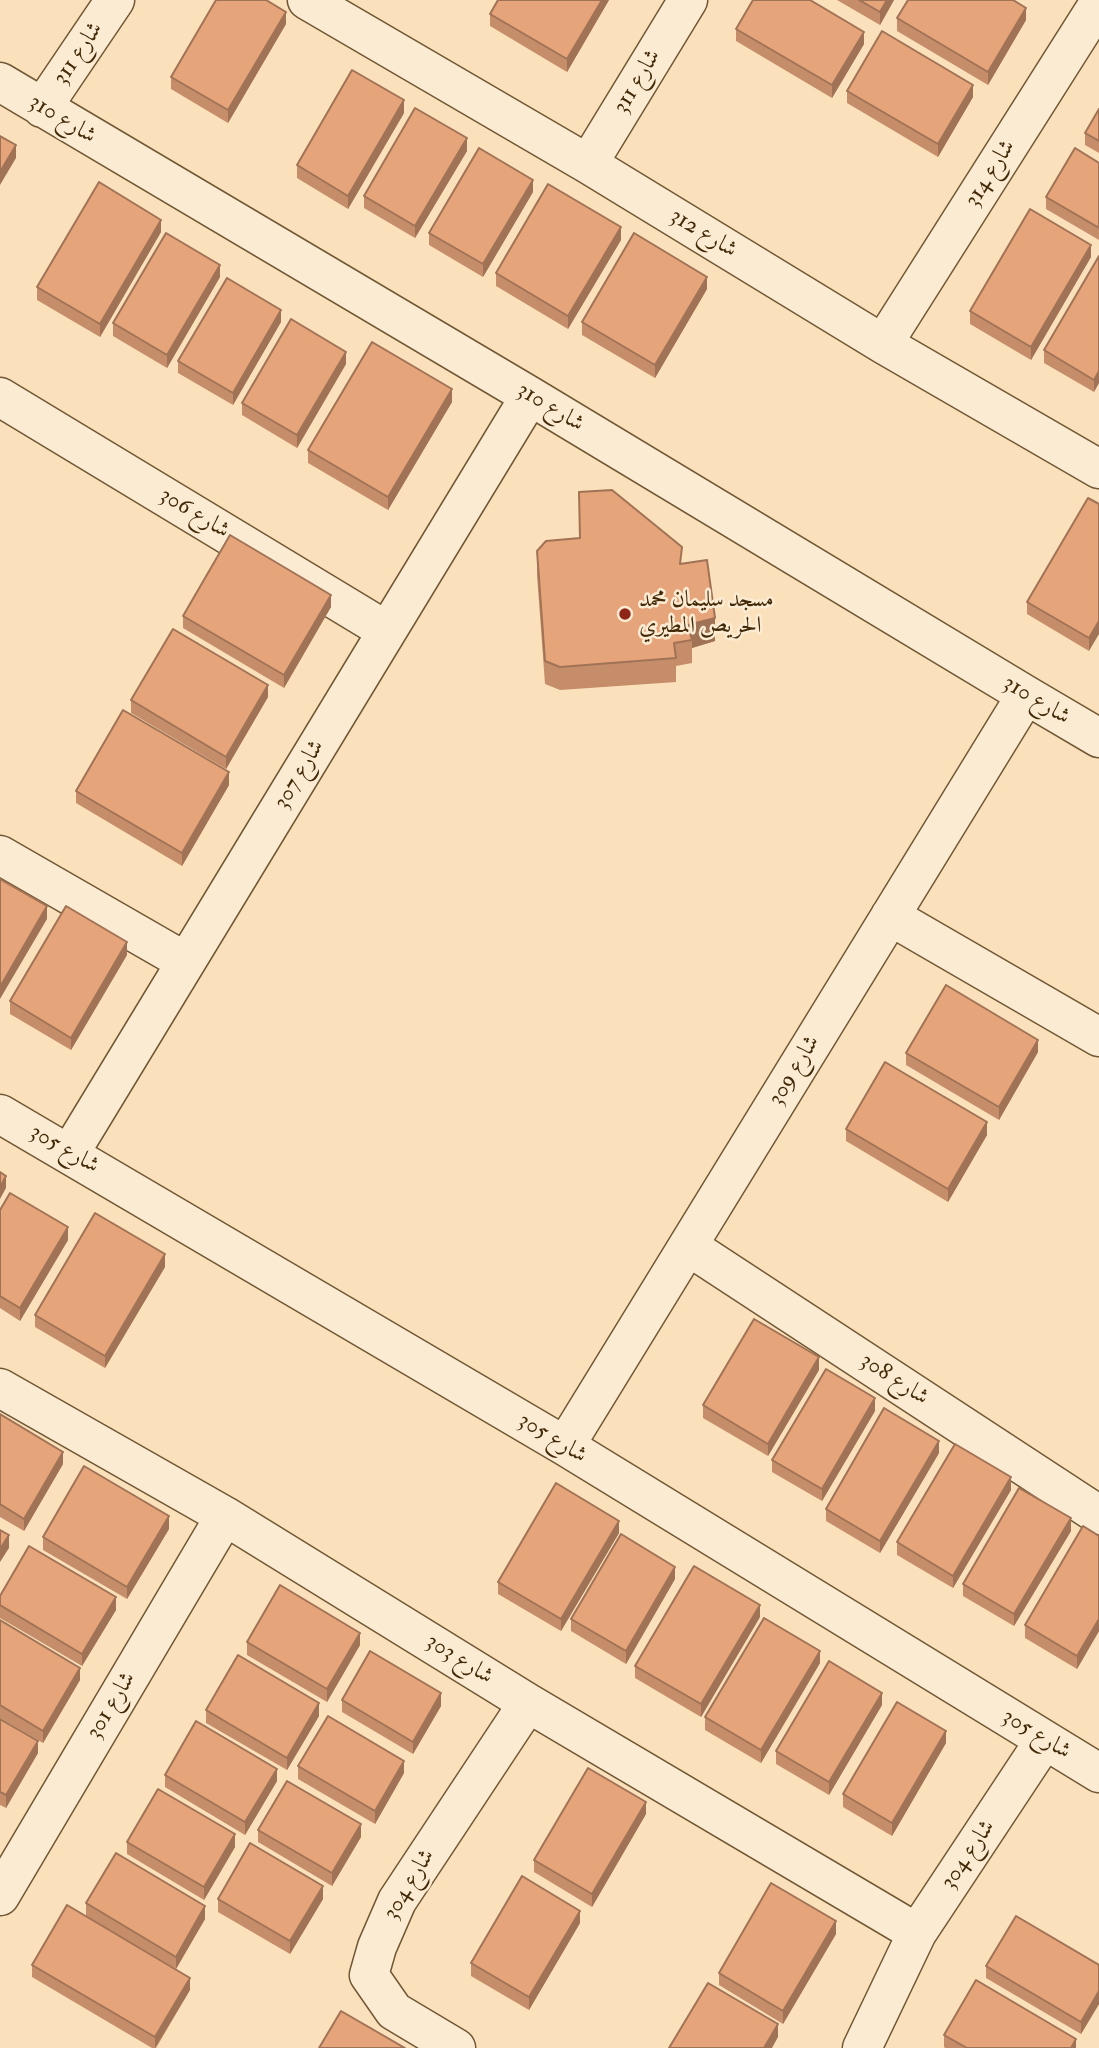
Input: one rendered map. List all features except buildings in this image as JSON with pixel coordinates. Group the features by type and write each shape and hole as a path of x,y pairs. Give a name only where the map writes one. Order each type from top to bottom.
{"street":[{"name":"شارع 311","path":"42,108 115,0"},
{"name":"شارع 312","path":"307,0 589,164 883,344 1099,469"},
{"name":"شارع 311","path":"589,164 688,0"},
{"name":"شارع 314","path":"883,344 1099,3"},
{"name":"شارع 310","path":"0,82 1099,738"},
{"name":"شارع 307","path":"70,1153 530,396"},
{"name":"شارع 306","path":"0,397 387,631"},
{"name":"شارع 309","path":"565,1446 1026,695"},
{"path":"0,855 186,962"},
{"path":"890,916 1099,1037"},
{"name":"شارع 305","path":"0,1114 565,1446 1099,1773"},
{"name":"شارع 308","path":"688,1246 1099,1515"},
{"name":"شارع 303","path":"0,1388 225,1516 528,1703 917,1933"},
{"name":"شارع 301","path":"0,1896 225,1516"},
{"name":"شارع 304","path":"456,2048 394,2011 369,1975 377,1947 397,1901 528,1703"},
{"name":"شارع 304","path":"862,2048 917,1933 1044,1741"}],"place":[{"name":"مسجد سليمان محمد الحريص المطيري","path":"625,614"}]}
